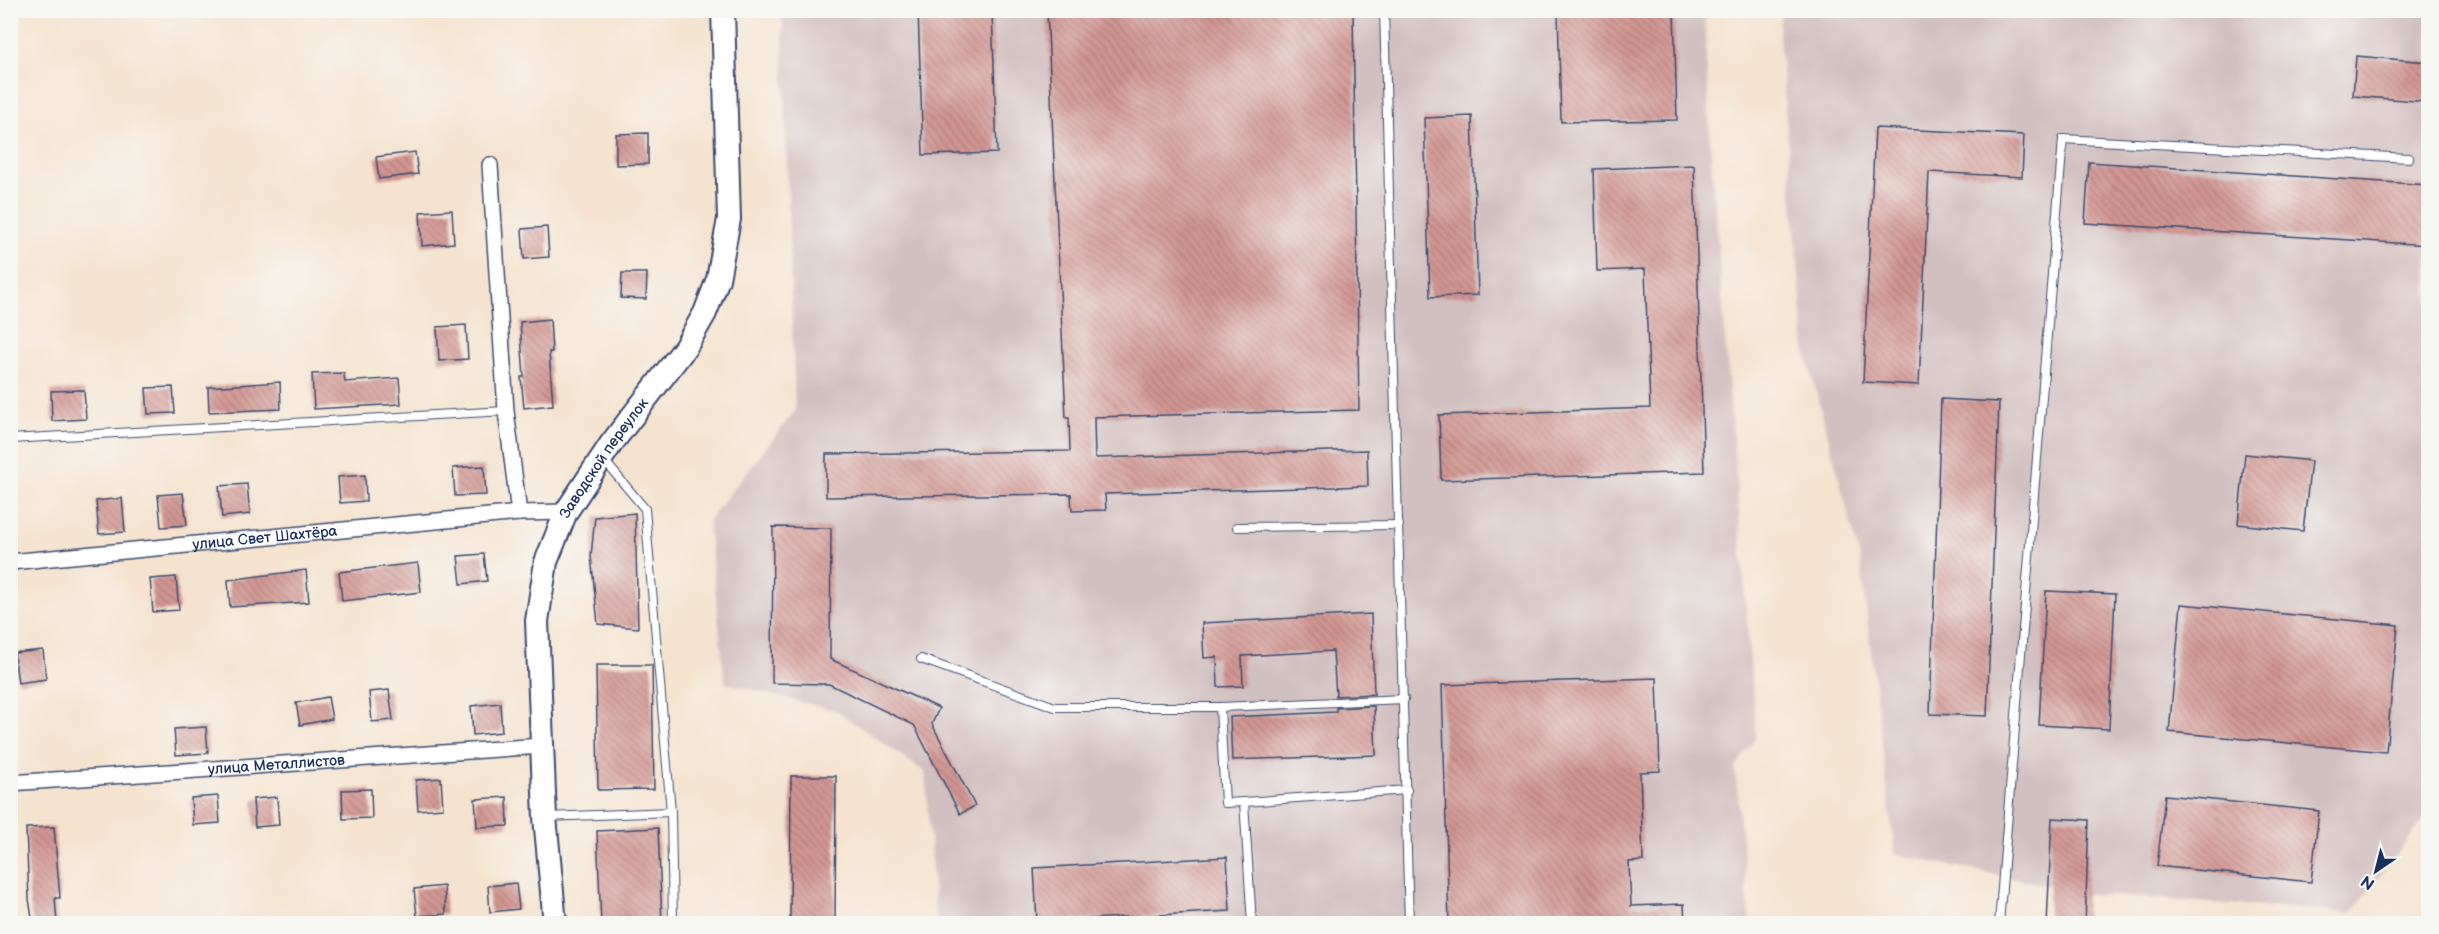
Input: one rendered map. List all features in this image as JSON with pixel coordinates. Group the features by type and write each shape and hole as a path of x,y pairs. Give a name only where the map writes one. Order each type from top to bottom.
{"main road":[{"name":"Заводской переулок","path":"555,923 545,817 537,621 546,562 566,512 602,458 685,348 705,313 718,279 729,219 723,10"}],"street":[{"path":"490,165 507,411 519,513"},
{"name":"улица Свет Шахтёра","path":"10,562 519,513 566,512"},
{"name":"улица Металлистов","path":"10,783 542,746"},
{"path":"10,917 11,924"},
{"path":"546,924 555,923"}],"lane":[{"path":"1384,10 1409,923 1389,924"},
{"path":"1999,924 2063,140 2409,158"},
{"path":"10,439 507,411"},
{"path":"602,458 645,509 671,812 673,924"},
{"path":"1237,527 1399,525"},
{"path":"921,659 1055,707 1220,707 1404,699"},
{"path":"1220,707 1225,802 1407,790"},
{"path":"1244,802 1252,924"},
{"path":"545,817 671,812"}],"shaded area":[{"path":"1781,10 2428,11 2428,814 2351,913 2089,894 1895,854 1860,558 1805,349 1779,34"},
{"path":"782,11 1704,11 1710,142 1756,737 1735,768 1750,923 936,923 925,772 837,711 725,683 708,521 795,411"}],"building":[{"path":"918,10 992,10 997,153 923,155"},
{"path":"1047,10 1353,10 1359,410 1094,417 1095,458 1367,450 1368,486 1105,494 1106,510 1072,511 1071,494 826,497 826,454 1070,451 1069,418 1066,418"},
{"path":"1558,10 1674,10 1677,120 1561,122"},
{"path":"2356,56 2428,62 2428,102 2353,96"},
{"path":"1472,116 1478,295 1430,297 1424,118"},
{"path":"1875,128 2024,135 2022,177 1929,172 1919,385 1863,382"},
{"path":"648,133 648,164 616,165 616,134"},
{"path":"415,152 418,174 379,179 376,157"},
{"path":"2089,162 2428,185 2428,245 2085,223"},
{"path":"1694,165 1704,472 1441,480 1439,415 1650,408 1645,269 1597,271 1594,169"},
{"path":"452,210 454,243 422,246 420,212"},
{"path":"547,227 549,257 524,259 522,229"},
{"path":"622,273 647,273 646,299 621,298"},
{"path":"550,319 552,352 549,352 553,405 524,408 520,322"},
{"path":"466,325 468,359 439,361 437,327"},
{"path":"344,373 345,382 399,378 401,404 314,409 312,374"},
{"path":"280,382 281,409 209,412 208,387"},
{"path":"173,387 175,413 148,414 146,388"},
{"path":"84,390 86,419 52,421 51,391"},
{"path":"1941,399 1999,402 1987,716 1930,714"},
{"path":"2245,454 2311,461 2303,531 2238,524"},
{"path":"484,466 486,495 455,496 453,468"},
{"path":"365,475 366,501 340,503 338,477"},
{"path":"247,484 250,514 222,517 219,486"},
{"path":"183,493 187,525 161,527 158,495"},
{"path":"122,498 125,532 99,534 96,501"},
{"path":"635,513 638,628 598,624 591,556 595,517"},
{"path":"773,527 831,528 830,659 939,708 932,724 975,806 960,814 914,725 829,684 772,683"},
{"path":"484,554 487,581 461,584 458,556"},
{"path":"418,563 421,592 342,601 339,572"},
{"path":"306,570 309,602 230,607 228,580"},
{"path":"176,577 179,610 153,612 150,579"},
{"path":"2046,591 2115,594 2109,729 2039,725"},
{"path":"2181,604 2398,625 2386,752 2169,732"},
{"path":"1371,614 1374,694 1336,696 1333,651 1242,656 1243,686 1218,687 1217,657 1204,658 1202,623"},
{"path":"43,650 46,679 18,683 14,653"},
{"path":"596,665 652,665 654,789 598,790"},
{"path":"1657,678 1660,771 1640,772 1643,861 1629,862 1631,906 1684,904 1685,924 1449,924 1442,685"},
{"path":"389,690 393,720 372,722 369,692"},
{"path":"328,697 332,719 300,725 296,703"},
{"path":"500,703 502,732 473,735 471,706"},
{"path":"1374,706 1376,755 1232,760 1230,717 1336,712 1336,708"},
{"path":"206,727 208,753 176,755 174,729"},
{"path":"791,776 836,776 835,924 790,924"},
{"path":"441,778 443,808 418,810 416,780"},
{"path":"371,789 372,818 343,819 342,790"},
{"path":"2165,795 2319,811 2311,882 2157,866"},
{"path":"218,796 220,823 193,825 191,798"},
{"path":"277,797 279,825 255,827 253,799"},
{"path":"507,797 508,826 477,827 475,799"},
{"path":"2052,818 2089,820 2085,924 2047,924"},
{"path":"54,827 60,898 55,898 57,924 33,924 29,899 26,828"},
{"path":"658,828 662,924 601,924 597,831"},
{"path":"1227,857 1230,911 1037,922 1034,868"},
{"path":"516,883 519,909 490,912 488,886"},
{"path":"444,886 446,914 417,916 414,889"}]}
